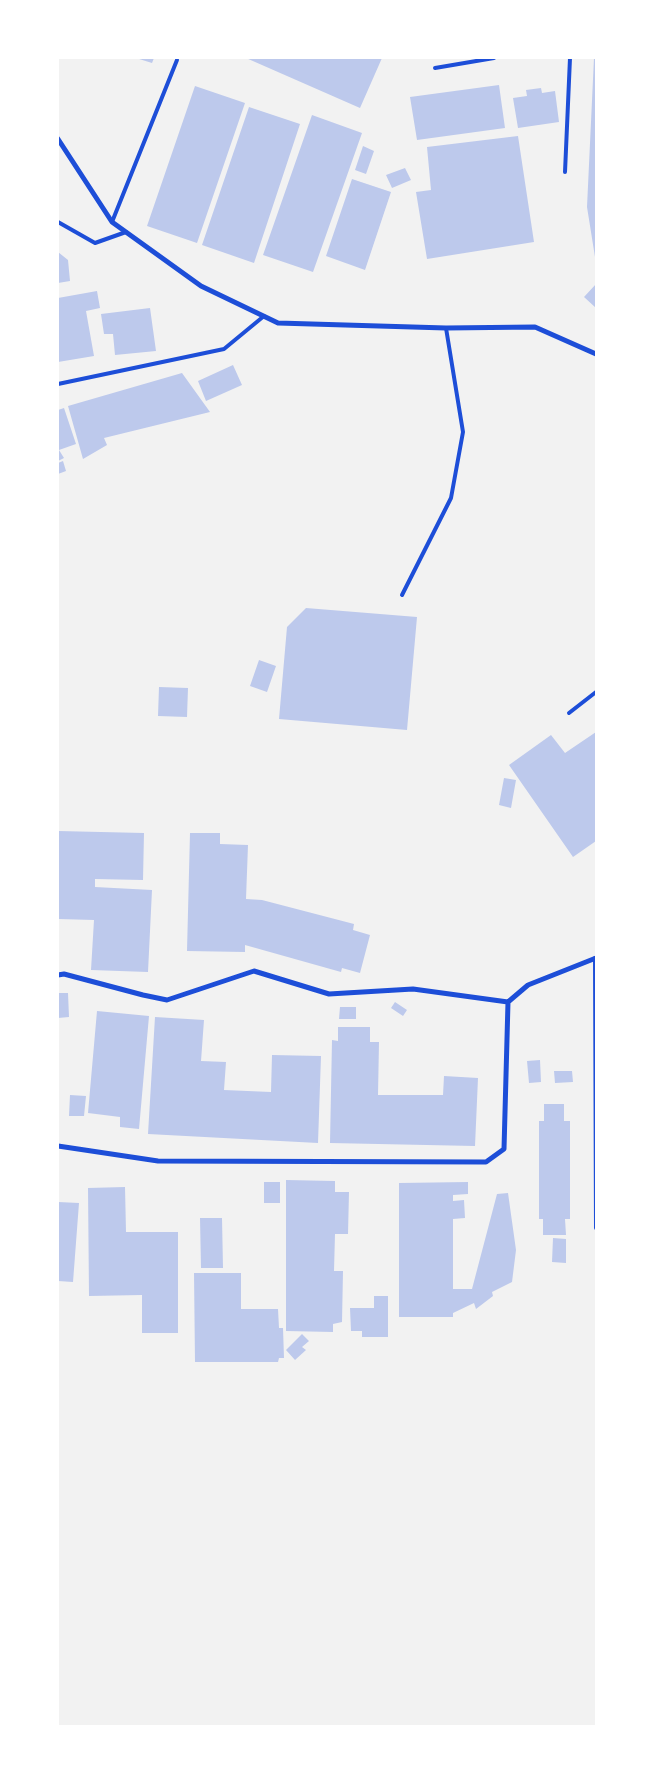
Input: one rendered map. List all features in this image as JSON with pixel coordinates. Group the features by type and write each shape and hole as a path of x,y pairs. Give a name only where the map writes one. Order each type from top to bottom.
{"street":[{"path":"58,139 112,222 201,286 278,323 446,328 535,327 596,354"},
{"path":"58,1146 158,1161 486,1162 504,1149 508,1002 528,985 596,958"},
{"path":"58,975 64,974 143,996 167,1000 254,971 328,994 413,989 508,1002"}],"lane":[{"path":"436,68 494,58"},
{"path":"565,172 570,58"},
{"path":"112,222 177,60"},
{"path":"58,222 95,243 126,232"},
{"path":"58,384 224,349 264,316"},
{"path":"402,595 451,498 463,432 446,328"},
{"path":"568,713 596,692"},
{"path":"596,958 596,1228"}],"building":[{"path":"136,58 154,58 152,63"},
{"path":"246,58 382,58 360,108"},
{"path":"594,58 596,58 595,257 587,207"},
{"path":"499,85 505,128 417,140 410,97"},
{"path":"195,86 245,103 197,243 147,226"},
{"path":"541,88 542,93 555,91 559,122 518,128 513,98 527,96 526,90"},
{"path":"249,107 300,124 254,263 202,245"},
{"path":"312,115 362,133 313,272 263,255"},
{"path":"518,136 534,242 427,259 416,192 431,190 427,147"},
{"path":"363,146 374,151 366,174 355,170"},
{"path":"405,168 411,180 392,188 386,175"},
{"path":"352,179 391,192 365,270 326,256"},
{"path":"58,252 68,260 70,281 58,283"},
{"path":"596,284 596,308 584,297"},
{"path":"97,291 100,308 86,311 94,356 58,362 58,298"},
{"path":"150,308 156,351 115,355 113,334 104,334 101,314"},
{"path":"233,365 242,385 206,401 198,381"},
{"path":"182,373 210,412 104,438 107,445 83,459 68,406"},
{"path":"64,408 76,444 59,450 64,458 58,461 58,410"},
{"path":"63,461 66,471 58,474 58,463"},
{"path":"306,608 417,617 407,730 279,719 287,627"},
{"path":"259,660 276,666 267,692 250,686"},
{"path":"159,687 188,688 187,717 158,716"},
{"path":"596,732 596,841 573,857 509,765 551,735 565,753"},
{"path":"504,778 516,780 511,808 499,805"},
{"path":"58,831 144,833 143,880 95,879 95,887 152,890 148,972 91,970 94,920 58,919"},
{"path":"190,833 220,833 220,844 248,845 246,899 262,900 354,924 353,930 370,935 360,973 342,968 341,972 245,945 245,952 187,951"},
{"path":"58,993 68,993 69,1017 58,1018"},
{"path":"395,1002 407,1010 403,1016 391,1008"},
{"path":"340,1007 356,1007 356,1019 339,1019"},
{"path":"97,1011 149,1016 139,1129 120,1127 120,1117 88,1113"},
{"path":"155,1017 204,1020 201,1061 226,1062 224,1090 271,1092 272,1055 321,1056 318,1143 148,1134"},
{"path":"338,1027 370,1027 370,1042 379,1042 378,1095 443,1095 444,1076 478,1078 475,1146 330,1143 332,1040 338,1041"},
{"path":"540,1060 541,1082 529,1083 527,1061"},
{"path":"554,1071 572,1071 573,1082 555,1083"},
{"path":"70,1095 86,1096 84,1116 69,1116"},
{"path":"544,1104 564,1104 564,1121 570,1121 570,1219 565,1219 566,1235 543,1235 543,1219 539,1219 539,1121 544,1121"},
{"path":"286,1180 335,1181 335,1192 349,1192 348,1234 335,1234 334,1271 343,1271 342,1322 333,1324 333,1332 286,1331"},
{"path":"264,1182 280,1182 280,1203 264,1203"},
{"path":"468,1182 468,1194 453,1195 453,1201 464,1200 465,1218 453,1219 453,1289 472,1289 497,1194 508,1193 516,1250 512,1282 492,1292 493,1296 476,1309 474,1303 453,1313 453,1317 399,1317 399,1183"},
{"path":"125,1187 126,1232 178,1232 178,1333 142,1333 142,1295 89,1296 88,1188"},
{"path":"58,1202 79,1203 73,1282 58,1281"},
{"path":"200,1218 222,1218 223,1268 201,1268"},
{"path":"553,1238 566,1239 566,1263 552,1262"},
{"path":"194,1273 241,1273 241,1309 278,1309 279,1328 283,1328 284,1358 279,1358 278,1362 195,1362"},
{"path":"374,1296 388,1296 388,1337 362,1337 362,1331 351,1331 350,1308 374,1308"},
{"path":"302,1334 309,1341 302,1347 306,1350 295,1360 286,1350"}]}
